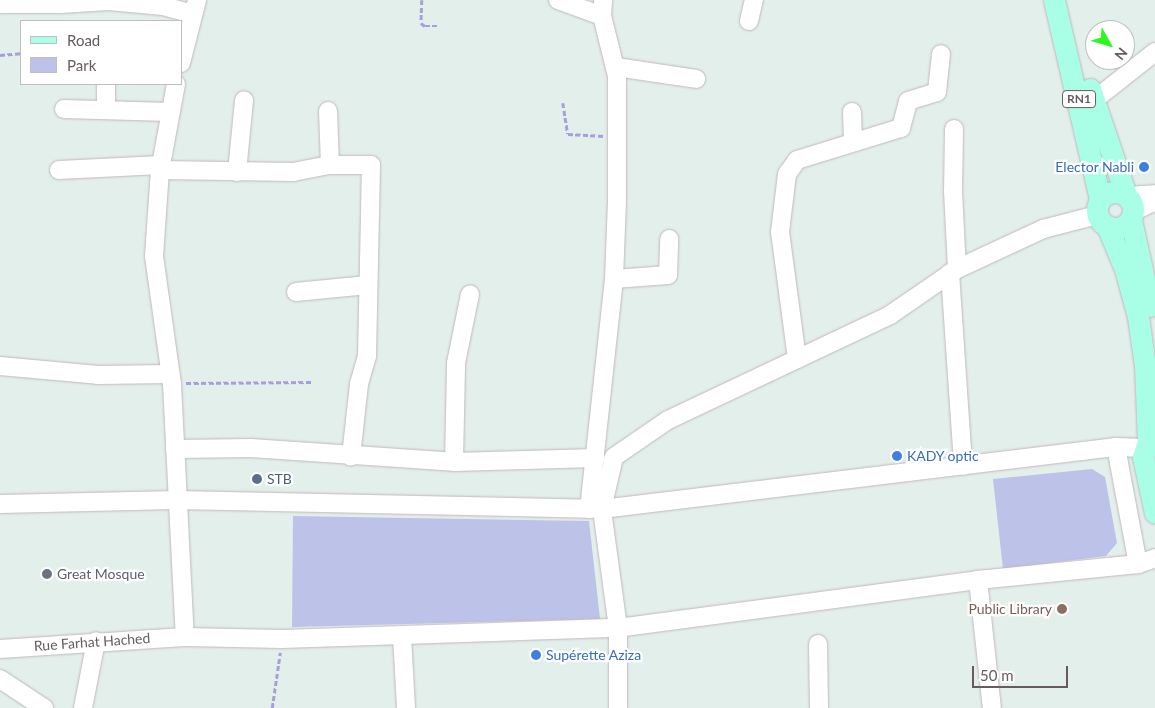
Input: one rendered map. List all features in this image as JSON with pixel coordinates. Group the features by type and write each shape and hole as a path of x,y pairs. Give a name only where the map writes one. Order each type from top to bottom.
{"main road":[{"name":"RN1","path":"1054,0 1101,213 1125,269 1138,317 1145,366 1149,441 1143,465 1155,514"},
{"name":"RN1","path":"1067,0 1093,101 1130,206 1155,328"},
{"path":"1110,192 1130,206 1117,228 1101,213 1110,192"}],"street":[{"path":"558,0 602,8 616,67 618,136 614,279 596,458 596,509 618,628 618,708"},
{"path":"749,21 754,0"},
{"path":"0,4 109,1 195,7 182,59"},
{"path":"1093,101 1155,52"},
{"path":"797,359 780,232 786,174 796,160 901,128 908,101 937,92 942,54"},
{"path":"616,67 696,79"},
{"path":"106,85 106,110"},
{"path":"176,85 169,112 161,167 154,256 171,379 185,637"},
{"path":"237,172 244,100"},
{"path":"64,109 169,112"},
{"path":"328,111 330,165"},
{"path":"852,112 853,142"},
{"path":"954,129 954,271 963,466"},
{"path":"58,170 161,167 237,172 293,172 330,165 371,164 367,356 359,384 351,457"},
{"path":"1130,206 1155,194"},
{"path":"1130,206 1155,201"},
{"path":"596,509 614,457 668,420 773,373 797,359 890,315 954,271 1043,229 1101,213"},
{"path":"614,279 668,275 670,239"},
{"path":"296,292 368,285"},
{"path":"454,462 456,363 470,294"},
{"path":"0,366 171,379"},
{"path":"0,504 177,500 596,509 963,466 1116,447 1149,441"},
{"path":"1116,447 1138,564"},
{"path":"175,448 251,448 351,457 454,462 596,458"},
{"name":"Rue Farhat Hached","path":"0,649 96,641 185,637 402,636 618,628 978,580 1138,564 1155,558"},
{"path":"978,580 992,708"},
{"path":"402,636 406,708"},
{"path":"83,708 96,641"},
{"path":"818,644 819,708"},
{"path":"0,678 44,708"}],"path":[{"path":"422,0 421,23 424,26 439,26"},
{"path":"0,55 20,53"},
{"path":"563,103 568,134 618,136"},
{"path":"171,379 312,382"},
{"path":"272,708 282,638"}],"green space":[{"path":"1092,469 1105,477 1117,543 1106,556 1003,569 993,479"},
{"path":"293,516 589,521 600,619 292,627"}],"place":[{"name":"Elector Nabli","path":"1144,167"},
{"name":"KADY optic","path":"897,456"},
{"name":"STB","path":"257,479"},
{"name":"Great Mosque","path":"47,574"},
{"name":"Public Library","path":"1062,609"},
{"name":"Supérette Aziza","path":"536,655"}]}
